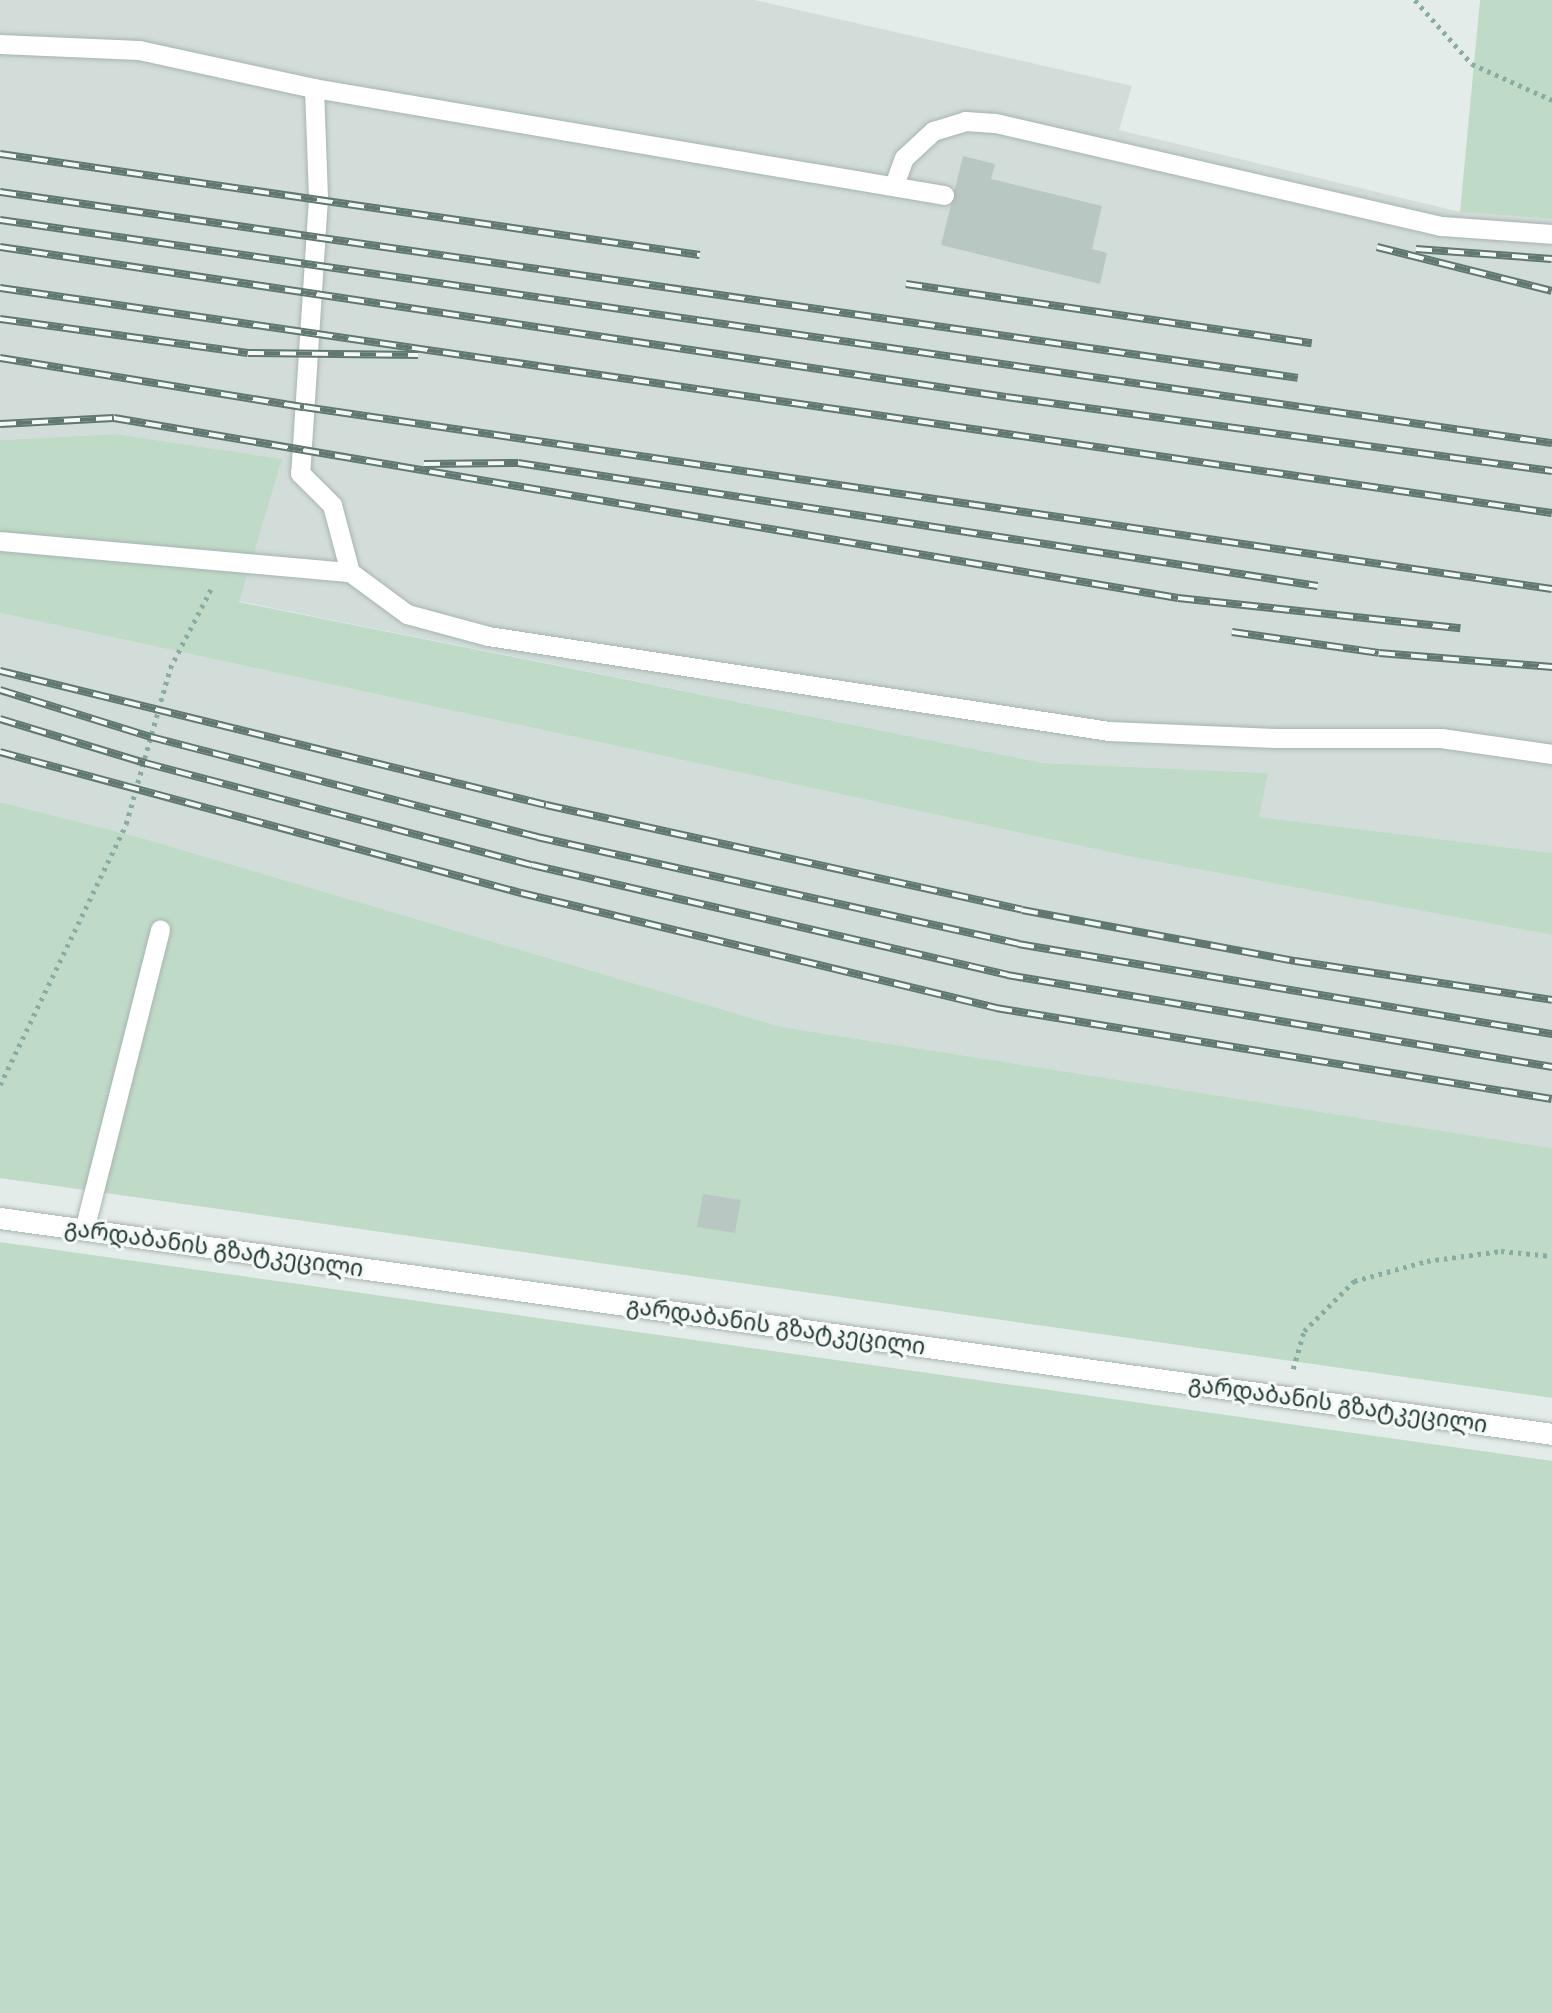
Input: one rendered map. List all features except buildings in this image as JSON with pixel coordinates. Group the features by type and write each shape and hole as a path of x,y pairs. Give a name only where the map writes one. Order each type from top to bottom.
{"main road":[{"name":"გარდაბანის გზატკეცილი","path":"0,1218 1552,1434"}],"lane":[{"path":"0,44 139,50 314,88 944,195"},
{"path":"314,88 318,198 300,473 332,505 350,572"},
{"path":"894,186 904,158 933,131 965,121 995,123 1441,226 1552,234"},
{"path":"0,541 350,572 407,614 488,636 1109,732 1275,738 1441,738 1552,754"},
{"path":"84,1230 160,929"}],"path":[{"path":"1415,0 1472,64 1552,100"},
{"path":"0,1085 126,824 170,668 227,561"},
{"path":"1285,1397 1304,1331 1354,1281 1427,1261 1501,1251 1552,1256"}],"shaded area":[{"path":"0,0 754,0 1132,86 1119,130 1460,212 1552,219 1552,853 1258,817 1267,773 1044,763 238,601 281,459 116,434 0,440"},
{"path":"0,613 1132,857 1552,935 1552,1148 782,1027 142,838 0,802"}],"green space":[{"path":"1480,0 1552,0 1552,219 1460,212"},
{"path":"116,434 282,459 239,602 1044,763 1268,773 1259,817 1552,853 1552,935 1132,857 0,613 0,440"},
{"path":"0,802 142,838 782,1027 1552,1148 1552,1398 0,1178"},
{"path":"0,1242 1552,1461 1552,2013 0,2013"}],"railway":[{"path":"0,154 700,255"},
{"path":"0,192 1298,378"},
{"path":"0,220 1552,443"},
{"path":"0,247 1006,397 1552,471"},
{"path":"1377,247 1552,291"},
{"path":"1416,249 1552,259"},
{"path":"906,284 1312,343"},
{"path":"0,288 1552,513"},
{"path":"0,319 248,353 418,355"},
{"path":"0,358 304,407 1552,589"},
{"path":"0,424 114,418 1178,598 1460,628"},
{"path":"424,464 518,463 1318,586"},
{"path":"1232,632 1379,653 1552,667"},
{"path":"0,671 546,805 1022,910 1295,961 1552,1000"},
{"path":"0,690 151,737 537,837 1018,944 1552,1034"},
{"path":"0,719 145,763 532,865 1007,975 1552,1067"},
{"path":"0,752 521,893 996,1008 1552,1099"}]}
